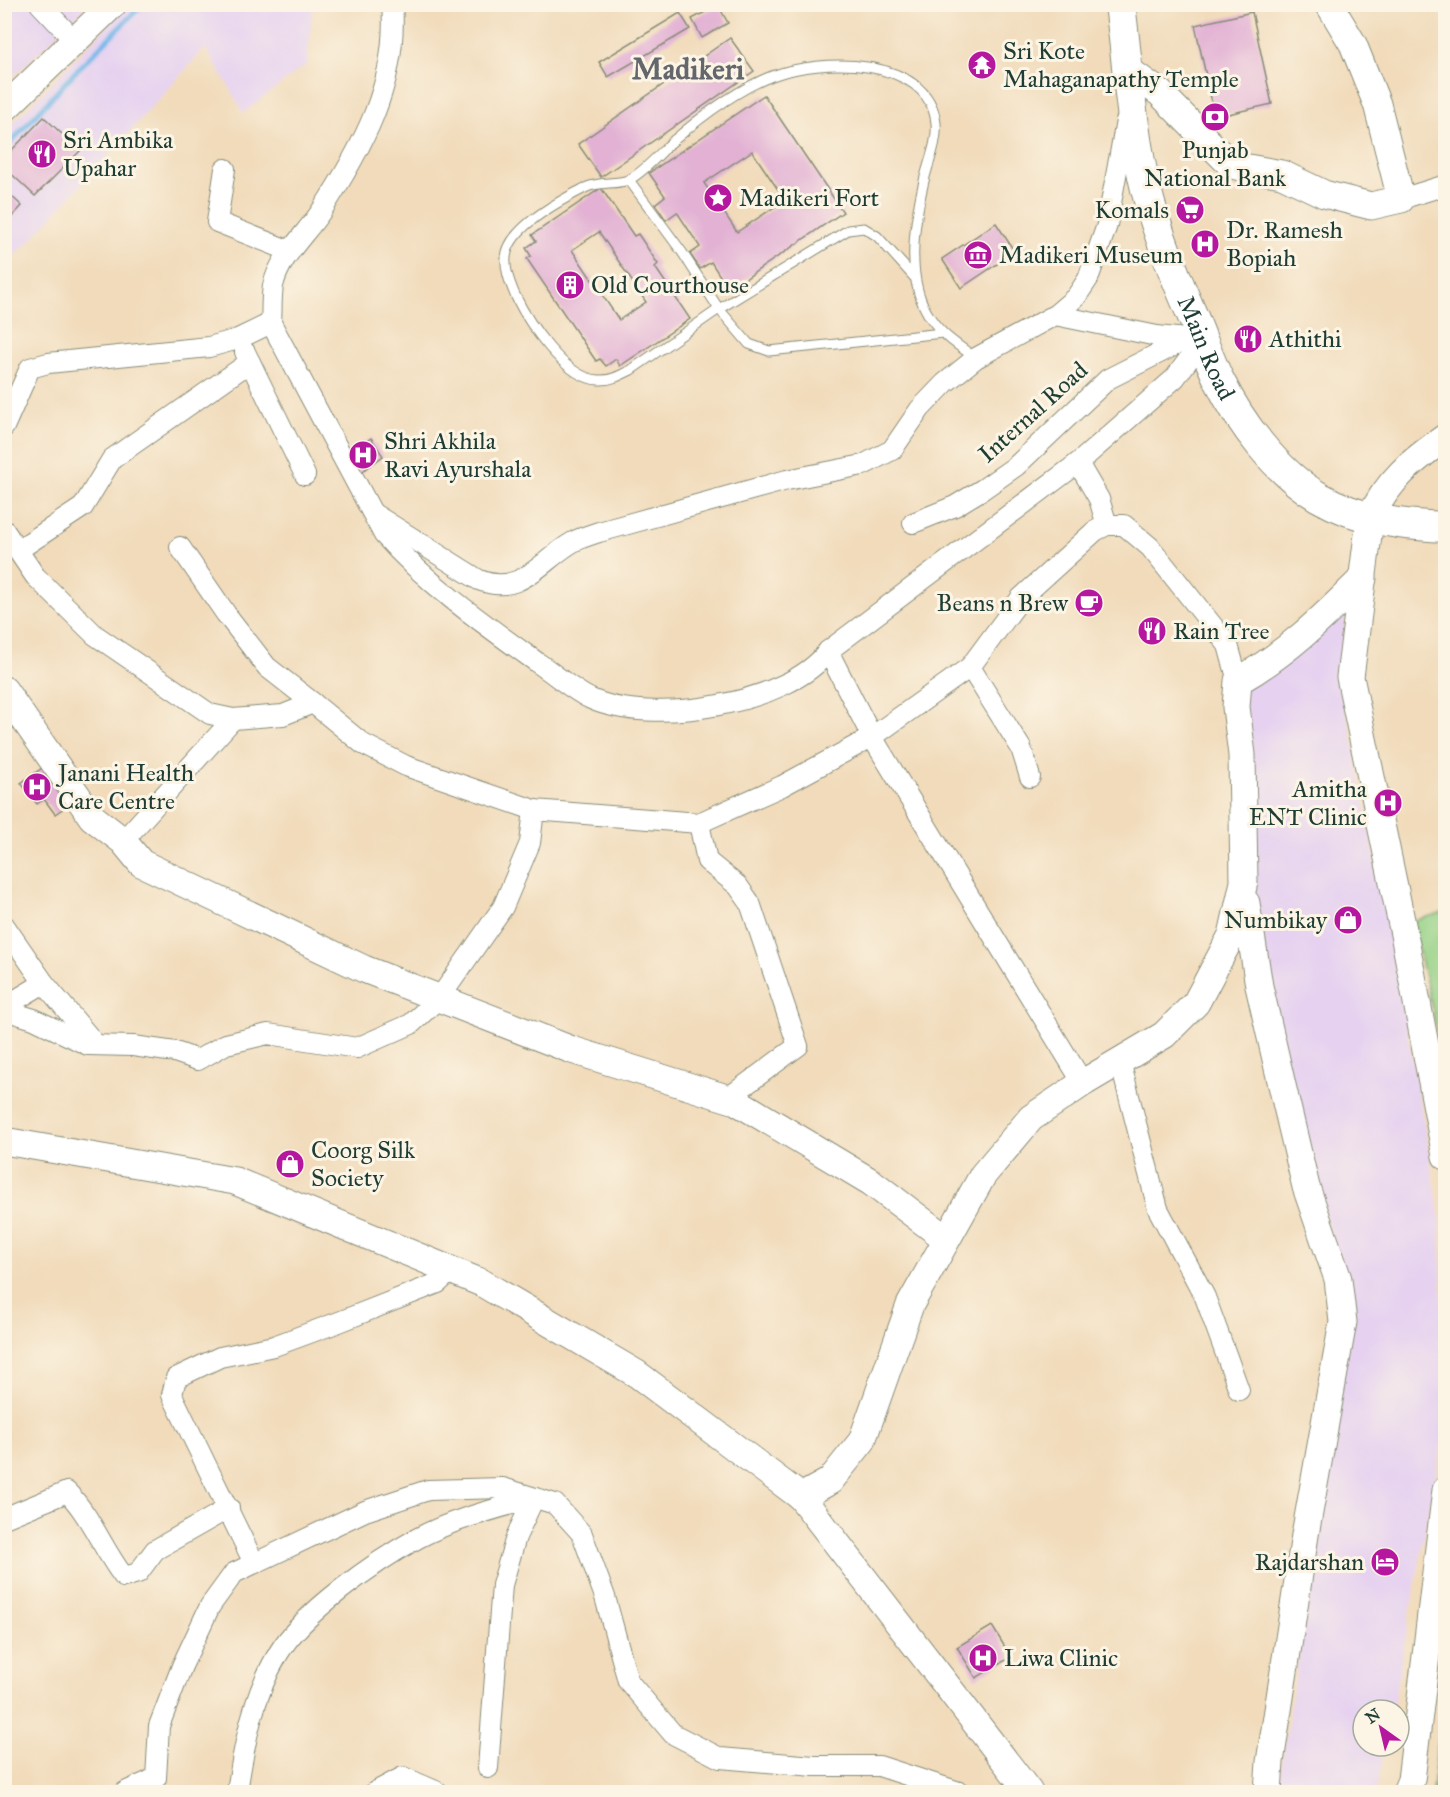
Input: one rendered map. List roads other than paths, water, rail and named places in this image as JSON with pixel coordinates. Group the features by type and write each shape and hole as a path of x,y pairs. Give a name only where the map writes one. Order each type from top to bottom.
{"main road":[{"name":"Main Road","path":"1120,4 1129,82 1146,190 1195,340 1239,415 1278,462 1317,496 1370,519 1407,526 1446,527"}],"street":[{"path":"40,4 76,42"},
{"path":"4,109 113,4"},
{"path":"392,4 394,27 391,63 369,132 324,207 290,251 273,285 271,323 384,535 408,562 498,634 591,699 637,709 698,709 742,702 779,686 818,665 828,651 1078,463 1175,378 1195,340 1157,336 1055,315"},
{"path":"1329,4 1353,44 1377,104 1401,199"},
{"path":"372,512 479,580 494,586 511,583 544,565 574,542 598,532 787,480 847,469 876,460 900,441 920,410 945,383 976,358 1055,315 1076,297 1088,279 1107,225 1129,82 1160,93 1231,165 1282,174 1324,194 1371,206 1446,185"},
{"path":"225,169 217,222 290,251"},
{"path":"4,427 30,368 48,363 209,347 238,339 271,323"},
{"path":"238,339 305,475"},
{"name":"Internal Road","path":"913,522 956,506 1016,466 1108,379 1195,340"},
{"path":"18,550 83,507 111,459 250,362"},
{"path":"1446,437 1417,458 1392,482 1378,501 1370,519 1350,677 1405,939 1446,1156"},
{"path":"1078,463 1100,499 1107,525"},
{"path":"180,547 226,614 267,667 363,744 406,766 534,810 699,824 782,786 872,737 970,667 1021,598 1095,531 1107,525 1124,525 1150,547 1228,645 1238,681 1236,707 1242,755 1244,882 1249,929 1259,986 1306,1187 1338,1280 1343,1322 1303,1546 1270,1762 1268,1792"},
{"path":"4,530 35,576 95,635 210,714 233,719 283,715 314,703"},
{"path":"1238,681 1269,664 1309,631 1363,578"},
{"path":"828,651 872,737 1083,1083"},
{"path":"970,667 1022,748 1030,777"},
{"path":"4,690 92,817 123,841 141,863 364,969 441,996 572,1050 729,1097 871,1182 945,1239"},
{"path":"123,841 233,719"},
{"path":"4,1008 34,1019 88,1045 133,1046 175,1052 198,1060 226,1044 268,1034 357,1048 411,1024 441,996 503,907 530,843 534,810"},
{"path":"699,824 707,861 738,886 750,903 798,1046 729,1097"},
{"path":"801,1497 830,1481 862,1441 910,1305 983,1175 1031,1118 1083,1083 1164,1035 1196,1003 1232,935 1244,882"},
{"path":"4,925 44,983 96,1045"},
{"path":"4,1008 44,983"},
{"path":"1120,1061 1158,1209 1205,1297 1239,1390"},
{"path":"4,1141 235,1181 482,1283 637,1374 801,1497 1029,1792"},
{"path":"254,1563 172,1395 176,1378 219,1357 274,1346 339,1322 438,1283 451,1271"},
{"path":"125,1792 156,1778 159,1726 182,1666 210,1606 234,1573 365,1511 428,1490 503,1488 555,1504 582,1534 605,1597 628,1681 673,1734 720,1758 814,1766 879,1767 959,1792"},
{"path":"1407,1792 1414,1758 1446,1490"},
{"path":"4,1518 67,1492 80,1505 96,1537 124,1577 138,1573 154,1550 229,1508"},
{"path":"488,1768 502,1584 516,1537 534,1498"},
{"path":"237,1792 257,1696 279,1652 315,1611 418,1538 468,1517 534,1498"},
{"path":"375,1792 403,1777 438,1792"}],"lane":[{"path":"914,277 919,202 934,144 936,124 931,104 917,88 901,76 881,68 851,66 818,68 776,75 760,81 678,137 629,180 592,185 573,194 526,226 512,240 506,254 506,268 523,312 566,365 584,377 599,380 617,377 631,370 719,309 848,230 864,228 878,236 914,277 929,317 943,333 976,358"},
{"path":"629,180 682,252 719,309 749,344 769,351 943,333"}],"waterway":[{"path":"4,150 75,72 143,4"}],"place":[{"name":"Sri Kote Mahaganapathy Temple","path":"982,65"},
{"name":"Punjab National Bank","path":"1215,117"},
{"name":"Sri Ambika Upahar","path":"42,154"},
{"name":"Madikeri Fort","path":"718,198"},
{"name":"Komals","path":"1190,210"},
{"name":"Dr. Ramesh Bopiah","path":"1205,244"},
{"name":"Madikeri Museum","path":"978,255"},
{"name":"Old Courthouse","path":"570,285"},
{"name":"Athithi","path":"1248,339"},
{"name":"Shri Akhila Ravi Ayurshala","path":"363,455"},
{"name":"Beans n Brew","path":"1089,603"},
{"name":"Rain Tree","path":"1152,631"},
{"name":"Janani Health Care Centre","path":"37,787"},
{"name":"Amitha ENT Clinic","path":"1388,803"},
{"name":"Numbikay","path":"1348,920"},
{"name":"Coorg Silk Society","path":"290,1164"},
{"name":"Rajdarshan","path":"1385,1562"},
{"name":"Liwa Clinic","path":"983,1658"}],"district":[{"name":"Madikeri","path":"688,69"}]}
